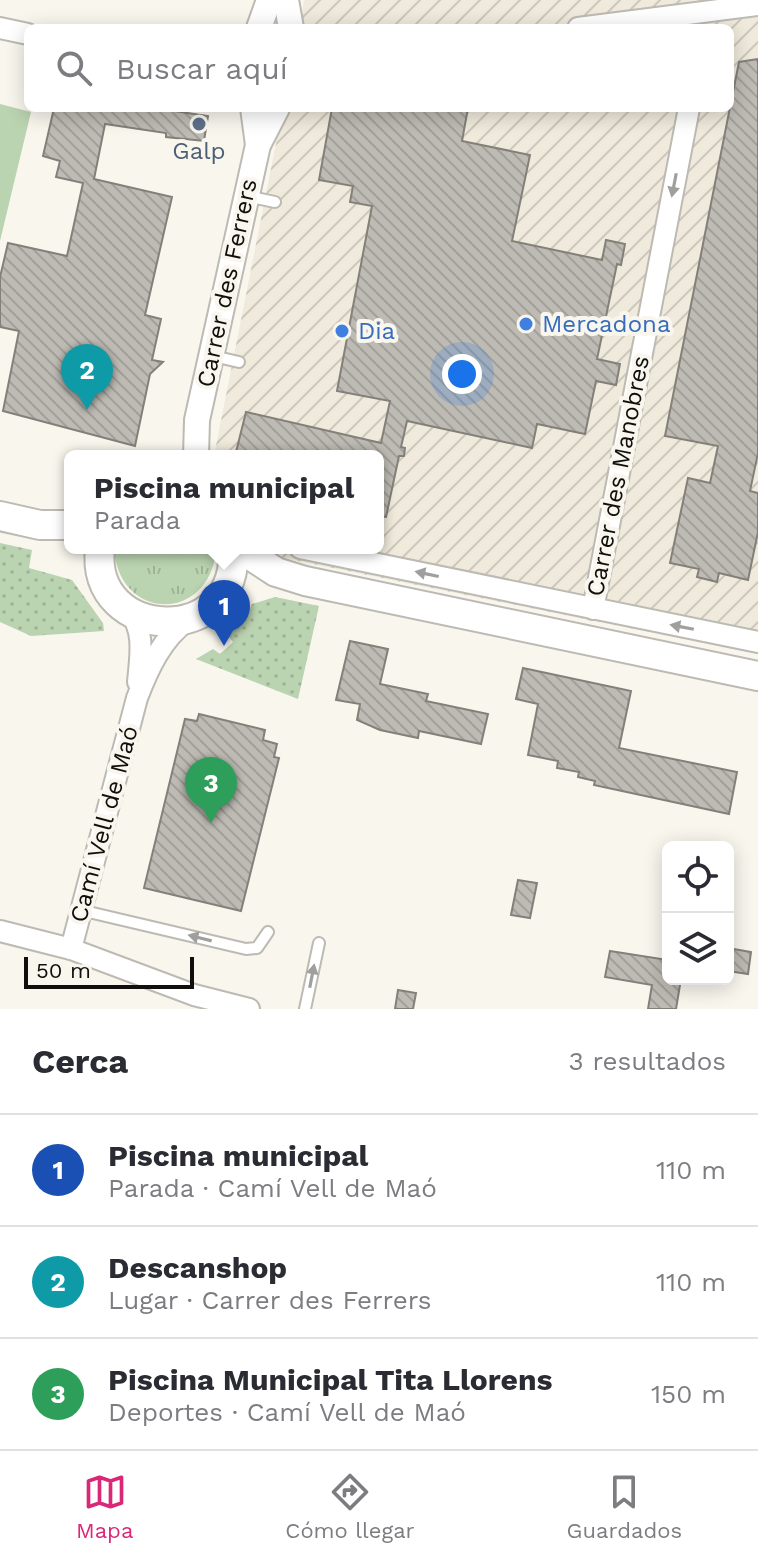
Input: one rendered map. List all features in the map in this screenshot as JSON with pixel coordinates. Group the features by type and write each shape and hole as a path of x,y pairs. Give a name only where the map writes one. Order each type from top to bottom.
{"main road":[{"path":"0,516 56,525"},
{"path":"226,589 235,554"},
{"path":"246,554 276,572 305,581 758,676"},
{"path":"101,559 110,592 128,610 150,621 163,623 188,620 206,611 226,589 241,581 305,581"}],"street":[{"path":"260,24 269,0"},
{"path":"286,0 290,24"},
{"path":"612,24 758,5"},
{"path":"0,28 24,33"},
{"name":"Carrer des Ferrers","path":"254,112 258,145"},
{"name":"Carrer des Ferrers","path":"196,450 197,420 246,196 258,145 275,112"},
{"name":"Carrer des Manobres","path":"593,609 688,112"},
{"name":"Carrer des Ferrers","path":"182,450 197,420"},
{"path":"329,554 758,642"},
{"name":"Camí Vell de Maó","path":"128,610 134,617 140,638 137,698"},
{"name":"Camí Vell de Maó","path":"71,949 137,698 168,638 188,620"},
{"path":"0,931 71,949 194,995 249,1009"}],"lane":[{"path":"246,196 275,202"},
{"path":"211,356 239,362"},
{"path":"80,910 246,949 257,948 268,932"},
{"path":"305,1009 319,943"}],"shaded area":[{"path":"304,0 758,0 758,654 283,558 281,554 384,554 384,450 215,450 282,112 734,112 734,24 301,24"}],"green space":[{"path":"0,104 31,112 0,241"},
{"path":"0,543 32,550 29,568 72,580 103,623 104,631 31,636 0,622"},
{"path":"115,554 215,554 209,575 197,592 181,601 164,604 146,600 130,590 119,572"},
{"path":"275,597 319,606 298,699 196,659 213,649 220,654 233,642 228,636 252,604"}],"building":[{"path":"758,59 758,453 750,491 758,493 758,532 748,580 719,573 717,582 697,577 699,569 670,563 688,478 710,483 718,446 665,436 729,112 734,112 734,87 739,62"},
{"path":"53,112 181,112 208,116 204,141 166,137 166,133 105,124 94,179 172,197 145,315 161,319 152,360 163,362 150,374 135,446 3,411 19,331 0,327 0,277 8,243 67,256 83,183 56,177 60,161 43,156"},
{"path":"331,112 467,112 462,141 530,155 512,241 602,260 606,240 625,244 621,265 617,264 597,359 620,364 616,385 596,381 585,434 537,424 532,448 407,421 401,447 405,448 404,456 399,456 386,517 384,450 236,450 246,412 381,443 390,401 337,391 372,206 350,202 353,186 319,180"},
{"path":"350,641 388,649 380,684 428,694 426,701 488,714 481,744 419,731 418,738 380,730 357,720 360,704 336,700"},
{"path":"523,668 631,691 619,748 737,772 729,814 594,785 595,781 578,777 579,772 557,768 558,761 528,755 538,704 516,699"},
{"path":"199,714 265,730 263,740 277,744 274,757 279,758 241,911 144,888 185,719 197,721"},
{"path":"518,880 537,883 530,918 511,915"},
{"path":"734,949 751,952 748,974 734,972"},
{"path":"610,951 662,959 662,985 680,985 676,1009 648,1009 652,985 605,977"},
{"path":"398,990 416,993 413,1009 395,1009"}],"place":[{"name":"Galp","path":"199,124"},
{"name":"Mercadona","path":"526,324"},
{"name":"Dia","path":"342,331"},
{"name":"Descanshop","path":"87,410"},
{"name":"Piscina municipal","path":"224,646"},
{"name":"Piscina Municipal Tita Llorens","path":"211,823"}]}
